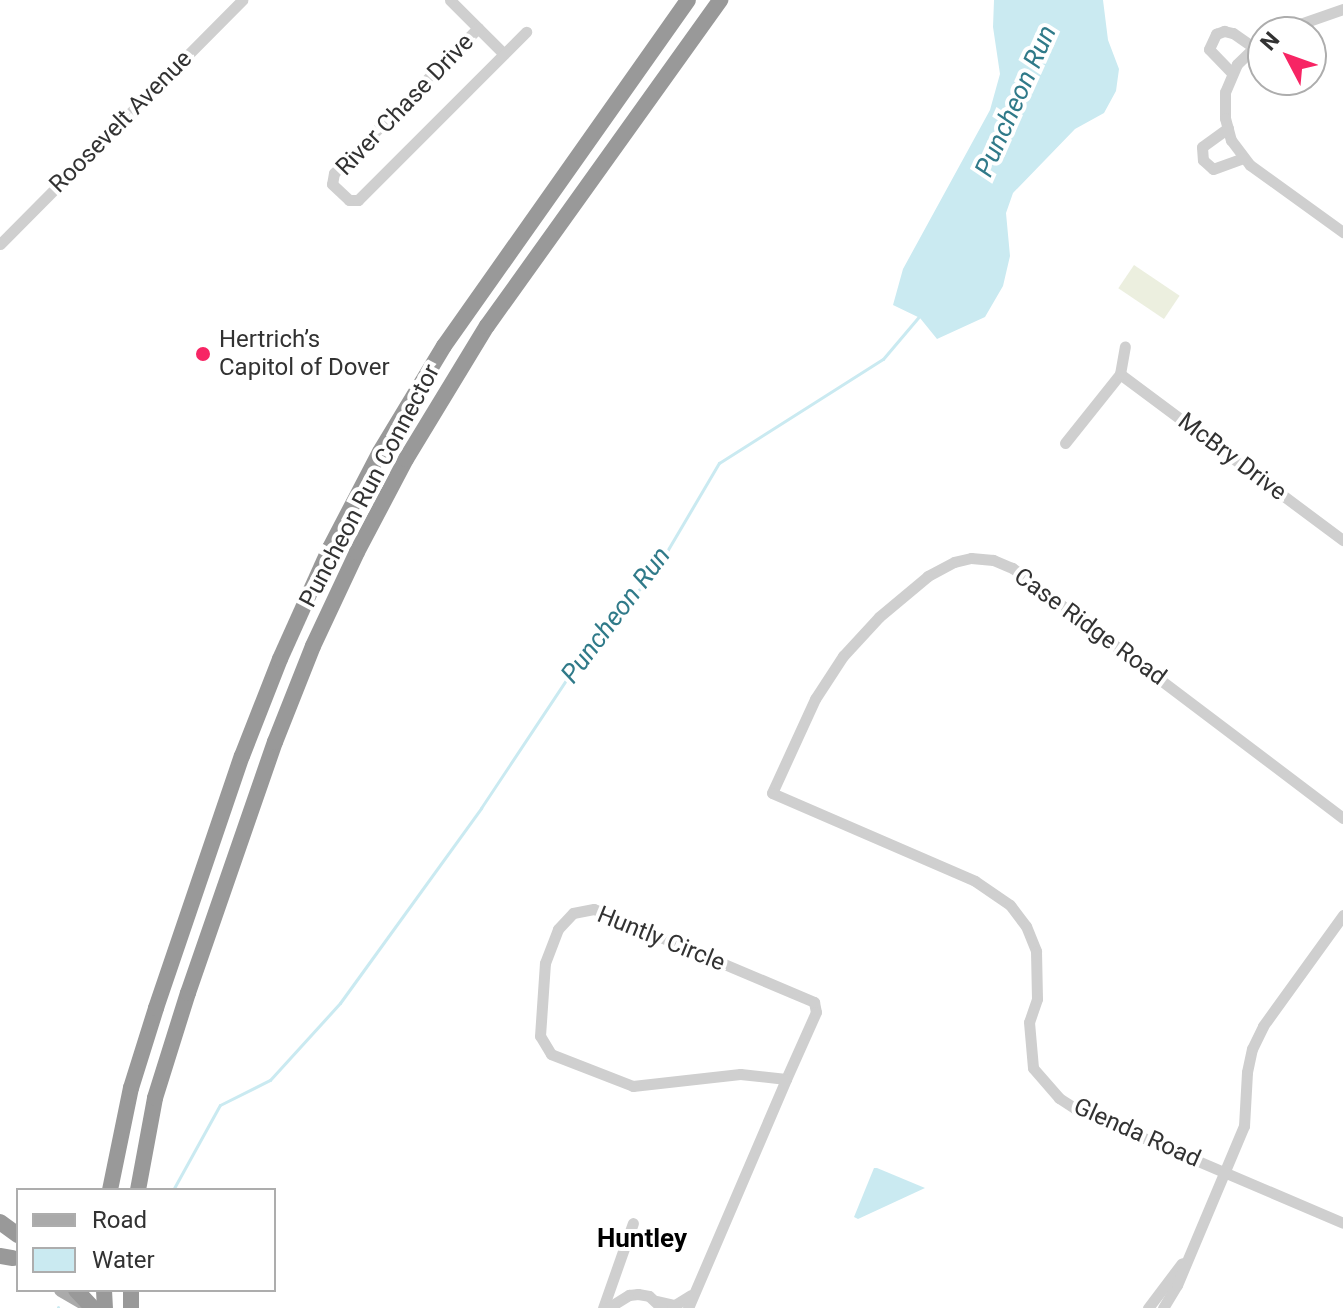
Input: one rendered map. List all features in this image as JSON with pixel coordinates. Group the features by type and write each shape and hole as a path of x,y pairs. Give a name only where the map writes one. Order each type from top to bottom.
{"highway":[{"name":"Puncheon Run Connector","path":"110,1188 131,1088 181,934 260,709 330,548 380,452 444,346 688,0"},
{"name":"Puncheon Run Connector","path":"138,1188 155,1098 188,993 280,728 351,564 406,459 462,365 720,0"},
{"path":"78,1292 93,1308"}],"main road":[{"path":"65,1292 93,1308"}],"street":[{"name":"Roosevelt Avenue","path":"0,244 242,0"},
{"name":"River Chase Drive","path":"450,0 504,54"},
{"path":"1323,16 1343,9"},
{"name":"River Chase Drive","path":"478,28 334,173 332,184 349,200 358,200 526,32"},
{"path":"1232,73 1209,49 1216,34 1224,31 1233,33 1247,43"},
{"path":"1247,54 1232,73 1225,92 1228,128 1243,158 1342,229"},
{"path":"1228,128 1209,140 1200,154 1207,166 1213,169 1243,158"},
{"path":"1065,443 1120,374 1125,346"},
{"name":"McBry Drive","path":"1120,374 1343,540"},
{"name":"Case Ridge Road","path":"772,793 815,699 843,656 879,617 928,576 954,562 971,558 993,560 1012,568 1343,818"},
{"name":"Glenda Road","path":"772,793 996,893 1026,926 1036,951 1037,999 1029,1022 1029,1046 1033,1068 1045,1086 1076,1109 1343,1223"},
{"name":"Huntly Circle","path":"688,1308 816,1012 809,998 594,909 573,913 558,929 545,963 540,1036 551,1054 633,1086 740,1074 786,1079"},
{"path":"1163,1308 1177,1285 1244,1126 1247,1072 1252,1049 1263,1026 1343,915"},
{"path":"606,1308 633,1223"},
{"path":"1148,1308 1185,1260"},
{"path":"606,1308 629,1295 649,1296 660,1304 680,1303 698,1285"}],"green space":[{"path":"1134,265 1180,296 1164,319 1118,288"}],"water":[{"path":"994,0 1103,0 1108,40 1119,69 1116,91 1104,113 1075,129 1013,193 1006,213 1010,256 1003,286 985,317 937,339 920,318 893,305 903,269 990,110 1000,74 993,27"},
{"path":"874,1168 925,1188 858,1219 854,1217"}],"waterway":[{"name":"Puncheon Run","path":"174,1188 220,1105 270,1080 340,1003 481,808 607,618 650,580 719,463 883,359 921,314"}],"place":[{"name":"Hertrich’s Capitol of Dover","path":"203,354"}],"district":[{"name":"Huntley","path":"642,1239"}]}
